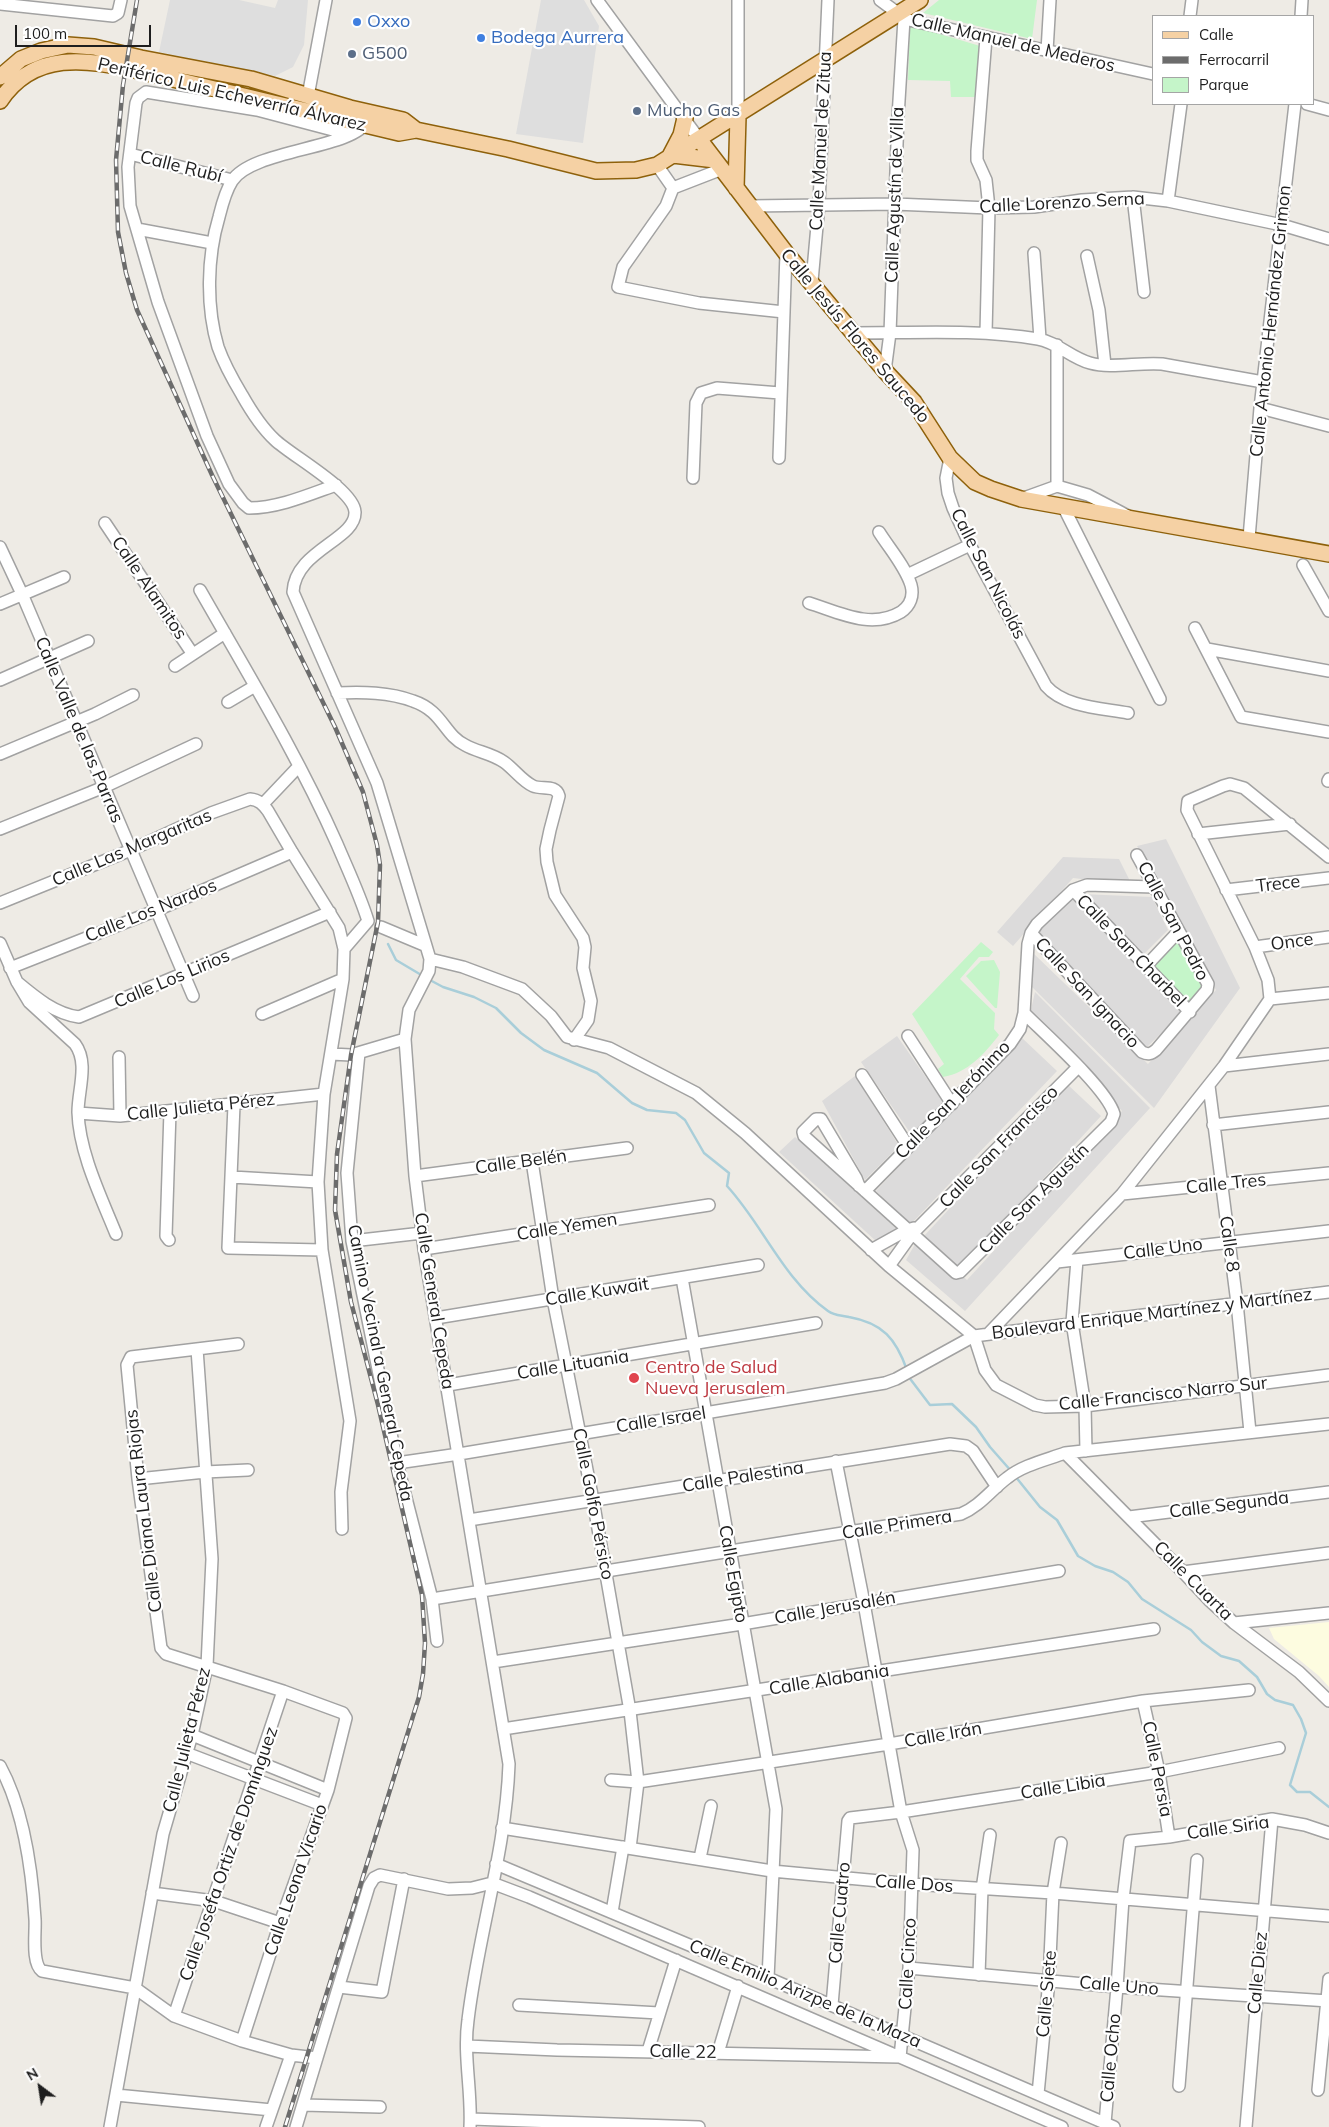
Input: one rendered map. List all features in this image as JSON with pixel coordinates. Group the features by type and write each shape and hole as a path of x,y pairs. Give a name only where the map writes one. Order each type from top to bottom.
{"main road":[{"name":"Periférico Luis Echeverría Álvarez","path":"0,101 8,89 29,73 47,64 70,60 107,64 255,97 335,118 403,120 416,130 596,170 636,170 666,159 738,116 824,61 901,16 920,0"},
{"name":"Periférico Luis Echeverría Álvarez","path":"2,74 21,59 41,50 68,45 94,46 141,58 251,79 323,100 366,119"},
{"path":"255,97 269,95 308,103 323,100 335,118"},
{"path":"736,188 738,116"},
{"path":"684,118 681,135 666,159 718,164"},
{"name":"Calle Jesús Flores Saucedo","path":"699,139 786,253 812,281 885,371 914,402 950,458 975,482 991,490 1021,499 1249,538 1329,554"}],"street":[{"path":"0,4 103,16 116,14 121,0"},
{"path":"308,96 326,0"},
{"path":"597,0 699,139"},
{"path":"738,0 738,116"},
{"name":"Calle Manuel de Zitua","path":"812,281 819,204 828,0"},
{"name":"Calle Manuel de Mederos","path":"880,0 901,16 986,38 1152,74"},
{"path":"1047,51 1050,0"},
{"path":"1190,15 1192,0"},
{"path":"1301,15 1302,0"},
{"name":"Calle Agustín de Villa","path":"885,371 890,333 901,16"},
{"path":"986,38 977,151 980,166 986,180 989,208 986,333"},
{"path":"336,485 277,504 248,508 242,503 229,484 207,436 166,326 130,206 128,184 133,121 138,98 146,92 257,110 348,134"},
{"path":"1168,201 1181,105"},
{"name":"Calle Antonio Hernández Grimon","path":"1249,538 1260,408 1295,105"},
{"path":"1311,105 1329,110"},
{"path":"366,119 348,134 262,161 246,169 232,180 223,202 212,243 211,299 213,325 219,349 230,375 252,413 274,439 336,485 353,505 355,512 353,522 348,529 306,562 300,570 294,586 296,600 337,693 365,692 396,696 427,706 437,714 456,738 465,746 496,757 534,786 558,792 560,796 546,849 547,862 555,894 583,938 585,947 583,968 591,1002 588,1020 574,1040"},
{"name":"Calle Rubí","path":"130,154 232,180"},
{"path":"666,159 673,188 666,206 623,267 618,287 699,303 784,312"},
{"path":"673,188 718,164"},
{"path":"1133,197 1144,292"},
{"name":"Calle Lorenzo Serna","path":"750,206 895,204 989,208 1034,207 1082,200 1133,197 1168,201 1282,225 1329,239"},
{"path":"137,229 212,243"},
{"path":"779,458 786,253"},
{"path":"1034,253 1040,339"},
{"path":"1086,256 1099,310 1105,365"},
{"path":"854,334 986,333 1040,339 1057,345 1089,363 1105,365 1162,364 1263,382"},
{"path":"1057,345 1057,486"},
{"path":"693,478 696,403 701,393 717,388 780,393"},
{"path":"1260,408 1329,426"},
{"name":"Calle San Nicolás","path":"950,458 946,478 952,508 1046,686 1053,694 1064,700 1128,713"},
{"path":"1021,499 1057,486 1088,495 1134,519"},
{"path":"1063,506 1160,699"},
{"name":"Calle Alamitos","path":"105,523 192,654"},
{"path":"809,602 859,619 871,621 883,619 904,610 910,602 911,586 907,575 879,532"},
{"path":"907,575 970,545"},
{"name":"Calle Valle de las Parras","path":"0,547 22,594 192,996"},
{"path":"1304,565 1325,597 1329,611"},
{"path":"0,604 64,577"},
{"path":"200,590 254,686 279,726 332,832 363,905 375,924 424,945"},
{"path":"1195,628 1239,714 1244,719 1329,732"},
{"path":"175,666 225,633"},
{"path":"0,680 88,641"},
{"path":"1206,649 1329,670"},
{"path":"228,702 254,686"},
{"name":"Calle General Cepeda","path":"337,693 376,783 417,915 424,945 430,959 429,971 409,1010 405,1039 414,1176 424,1249 510,1764 502,1828"},
{"path":"0,754 75,723 133,695"},
{"path":"0,829 104,787 196,744"},
{"path":"264,804 299,766"},
{"path":"989,1333 1122,1194 1209,1086 1270,999 1268,980 1254,947 1187,810 1188,801 1230,784 1244,788 1329,857"},
{"name":"Calle Las Margaritas","path":"0,903 131,850 238,802 250,799 264,804"},
{"name":"Camino Vecinal a General Cepeda","path":"264,804 341,930 344,949 343,979 324,1094 318,1182 322,1250 350,1421 340,1492 342,1529"},
{"path":"1198,834 1290,824"},
{"name":"Calle Los Nardos","path":"10,968 157,910 292,852"},
{"name":"Calle San Pedro","path":"1137,855 1208,987 1190,1012"},
{"name":"Trece","path":"1226,890 1329,878"},
{"path":"1031,933 1037,924 1073,890 1087,886 1154,887"},
{"name":"Calle San Charbel","path":"1073,890 1190,1012"},
{"name":"Calle Los Lirios","path":"17,982 45,1004 79,1017 330,912"},
{"path":"344,949 375,924"},
{"path":"1146,966 1179,931"},
{"name":"Calle San Jerónimo","path":"862,1188 952,1104 1010,1044 1020,1029 1024,1013 1028,944 1031,933"},
{"name":"Calle San Ignacio","path":"1031,933 1142,1052 1146,1054 1151,1054 1156,1050 1190,1012"},
{"name":"Once","path":"1254,947 1329,936"},
{"path":"0,943 17,982 32,1005 75,1044 80,1051 82,1060 78,1113 87,1160 116,1234"},
{"path":"430,959 463,967 522,989 550,1016 564,1034 574,1040 609,1048 696,1093 745,1133 889,1266 974,1336"},
{"path":"262,1014 343,979"},
{"path":"1270,999 1329,993"},
{"path":"1024,1013 1078,1067"},
{"path":"908,1036 952,1104"},
{"path":"331,1054 359,1053 405,1039"},
{"name":"Camino Vecinal a General Cepeda","path":"359,1053 348,1168 352,1241 397,1463 432,1599 437,1641"},
{"path":"1224,1066 1329,1054"},
{"path":"119,1057 120,1116"},
{"name":"Calle San Agustín","path":"913,1230 956,1273 964,1270 1111,1122 1114,1114 1108,1102 1078,1067"},
{"name":"Calle San Francisco","path":"889,1266 913,1230 1078,1067"},
{"path":"862,1075 908,1146"},
{"name":"Calle 8","path":"1209,1086 1237,1304 1250,1432"},
{"name":"Calle Julieta Pérez","path":"78,1113 120,1116 324,1094"},
{"path":"234,1105 228,1248 322,1250"},
{"path":"169,1240 166,1236 170,1110"},
{"path":"1213,1125 1329,1112"},
{"path":"862,1188 820,1119 816,1119 803,1132 804,1136 862,1188 913,1230"},
{"name":"Calle Belén","path":"414,1176 627,1148"},
{"name":"Calle Golfo Pérsico","path":"532,1161 553,1299 619,1642 630,1711 638,1782 627,1847 612,1912"},
{"name":"Calle Tres","path":"1122,1194 1329,1173"},
{"path":"232,1177 318,1182"},
{"name":"Calle Yemen","path":"424,1249 709,1204"},
{"name":"Calle San Francisco","path":"871,1250 913,1230"},
{"name":"Calle Uno","path":"1057,1262 1329,1231"},
{"path":"352,1241 422,1233"},
{"path":"1077,1260 1072,1322 1085,1406 1086,1451"},
{"name":"Calle Kuwait","path":"436,1318 758,1265"},
{"name":"Calle Egipto","path":"682,1278 704,1413 776,1809 772,1871"},
{"name":"Boulevard Enrique Martínez y Martínez","path":"974,1336 1072,1322 1329,1292"},
{"name":"Calle Lituania","path":"448,1385 816,1323"},
{"name":"Calle Israel","path":"397,1463 885,1383 896,1379 974,1336"},
{"name":"Calle Francisco Narro Sur","path":"974,1336 985,1370 996,1386 1035,1405 1045,1407 1085,1406 1329,1376"},
{"path":"196,1349 238,1344"},
{"name":"Calle Julieta Pérez","path":"110,2127 165,1825 192,1735 208,1666 212,1559 196,1349"},
{"name":"Calle Diana Laura Riojas","path":"196,1349 131,1357 127,1365 138,1478 161,1648 166,1654 208,1666"},
{"name":"Calle Primera","path":"432,1599 729,1553 961,1514 976,1506 1008,1477 1026,1467 1065,1453 1329,1424"},
{"name":"Calle Palestina","path":"469,1520 950,1444 966,1446 973,1451 997,1487"},
{"name":"Calle Cuarta","path":"1065,1453 1209,1600 1234,1623 1299,1672 1329,1701"},
{"name":"Calle Cinco","path":"836,1462 864,1603 901,1812 912,1844 909,1968 900,2057"},
{"path":"138,1478 248,1470"},
{"name":"Calle Segunda","path":"1129,1518 1329,1492"},
{"path":"1183,1572 1329,1552"},
{"name":"Calle Jerusalén","path":"493,1662 742,1624 1059,1571"},
{"path":"1234,1623 1329,1613"},
{"name":"Calle Alabania","path":"503,1729 1154,1629"},
{"path":"208,1666 283,1691"},
{"name":"Calle Irán","path":"611,1780 638,1782 889,1744 1143,1701 1249,1690"},
{"name":"Calle Leona Vicario","path":"242,2041 280,1923 328,1790 346,1718 343,1713 283,1691"},
{"name":"Calle Joséfa Ortiz de Domínguez","path":"174,2016 283,1691"},
{"name":"Calle Persia","path":"1143,1701 1159,1772 1169,1837"},
{"path":"192,1735 328,1790"},
{"name":"Calle Libia","path":"848,1821 854,1816 901,1812 1159,1772 1279,1748"},
{"path":"186,1753 322,1805"},
{"path":"0,1766 10,1783 23,1828 35,1919 37,1966 42,1971 135,1988 174,2016 242,2041 291,2055 317,2058"},
{"path":"700,1858 711,1806"},
{"name":"Calle Siria","path":"1129,1844 1134,1839 1169,1837 1272,1819 1305,1825 1329,1833"},
{"name":"Calle Diez","path":"1246,2127 1272,1819"},
{"name":"Calle Cuatro","path":"832,2005 848,1821"},
{"path":"502,1828 475,1966 467,2023 470,2123 699,2127"},
{"name":"Calle Dos","path":"502,1828 700,1858 772,1871 912,1884 1053,1893 1329,1916"},
{"path":"979,1975 982,1889 990,1835"},
{"name":"Calle Siete","path":"1038,2094 1049,1980 1053,1893 1061,1843"},
{"name":"Calle Ocho","path":"1110,2125 1117,1986 1129,1844"},
{"path":"1179,2086 1197,1860"},
{"name":"Calle Emilio Arizpe de la Maza","path":"496,1864 832,2005 1110,2125"},
{"path":"768,1978 772,1871"},
{"path":"296,2127 369,1886 374,1878 380,1875 448,1889 472,1888 492,1883"},
{"path":"339,1987 377,1992 383,1990 404,1879"},
{"name":"Calle Emilio Arizpe de la Maza","path":"492,1883 738,1986 1062,2127"},
{"path":"152,1893 214,1901 280,1923"},
{"path":"648,2051 676,1960"},
{"name":"Calle Uno","path":"909,1968 1186,1992 1328,2001"},
{"path":"1318,2090 1329,1979"},
{"path":"718,2053 738,1986"},
{"path":"519,2005 659,2013"},
{"name":"Calle 22","path":"467,2046 900,2057"},
{"path":"266,2127 291,2055"},
{"path":"116,2095 272,2110"},
{"path":"303,2105 380,2107"}],"shaded area":[{"path":"170,0 239,0 275,8 278,0 308,0 304,45 293,67 275,76 159,52"},
{"path":"541,0 584,0 599,26 583,143 516,134"},
{"path":"1166,839 1240,988 1154,1108 1032,987 1033,953 1148,1064 1216,990 1137,846"},
{"path":"1063,857 1119,859 1132,885 1073,878 1013,946 997,932"},
{"path":"1081,894 1152,897 1168,930 1142,956"},
{"path":"1072,899 1182,1013 1146,1048 1035,933"},
{"path":"1035,992 1150,1108 965,1311 906,1260 919,1237 967,1280 1122,1111 1030,1014"},
{"path":"897,1036 944,1103 911,1134 861,1062"},
{"path":"1021,1037 1057,1071 911,1224 876,1191"},
{"path":"855,1076 899,1146 865,1180 822,1101"},
{"path":"1066,1083 1101,1116 960,1269 924,1236"},
{"path":"795,1137 900,1232 877,1242 779,1152"},
{"path":"1329,1622 1329,1687 1319,1676 1274,1639 1269,1628"}],"green space":[{"path":"939,0 1037,0 1032,39 923,13"},
{"path":"910,25 980,46 977,97 951,97 950,81 908,80"},
{"path":"1177,938 1205,986 1189,1003 1152,964"},
{"path":"981,942 993,952 989,957 979,957 960,979 995,1013 994,1029 999,1035 988,1049 968,1067 943,1077 938,1069 944,1064 912,1014"},
{"path":"994,960 1000,972 997,1008 966,976 981,961"}],"waterway":[{"path":"388,944 396,960 423,976"},
{"path":"428,979 496,1008 521,1033 544,1050 597,1073 632,1103 647,1110 676,1113 685,1120 704,1153 729,1173 727,1186 752,1217 798,1283 812,1298 831,1313 871,1323 887,1334 898,1349 907,1370"},
{"path":"908,1376 930,1405 952,1404 976,1427 990,1447 1012,1472"},
{"path":"1015,1476 1040,1507 1057,1520 1078,1556 1095,1566 1113,1572 1128,1582 1142,1599 1191,1630 1202,1642 1221,1656 1239,1661 1257,1677 1267,1694 1275,1700 1293,1705 1306,1733 1290,1785 1297,1792 1310,1792 1329,1807"}],"railway":[{"path":"137,0 123,85 116,160 118,232 126,273 137,310 212,475 335,727 363,792 377,845 380,865 378,922 351,1055 337,1154 335,1210 351,1302 378,1405 422,1595 425,1643 423,1674 419,1697 285,2127"}],"place":[{"name":"Oxxo","path":"357,22"},
{"name":"Bodega Aurrera","path":"481,38"},
{"name":"G500","path":"352,54"},
{"name":"Mucho Gas","path":"637,111"},
{"name":"Centro de Salud Nueva Jerusalem","path":"634,1378"}]}
